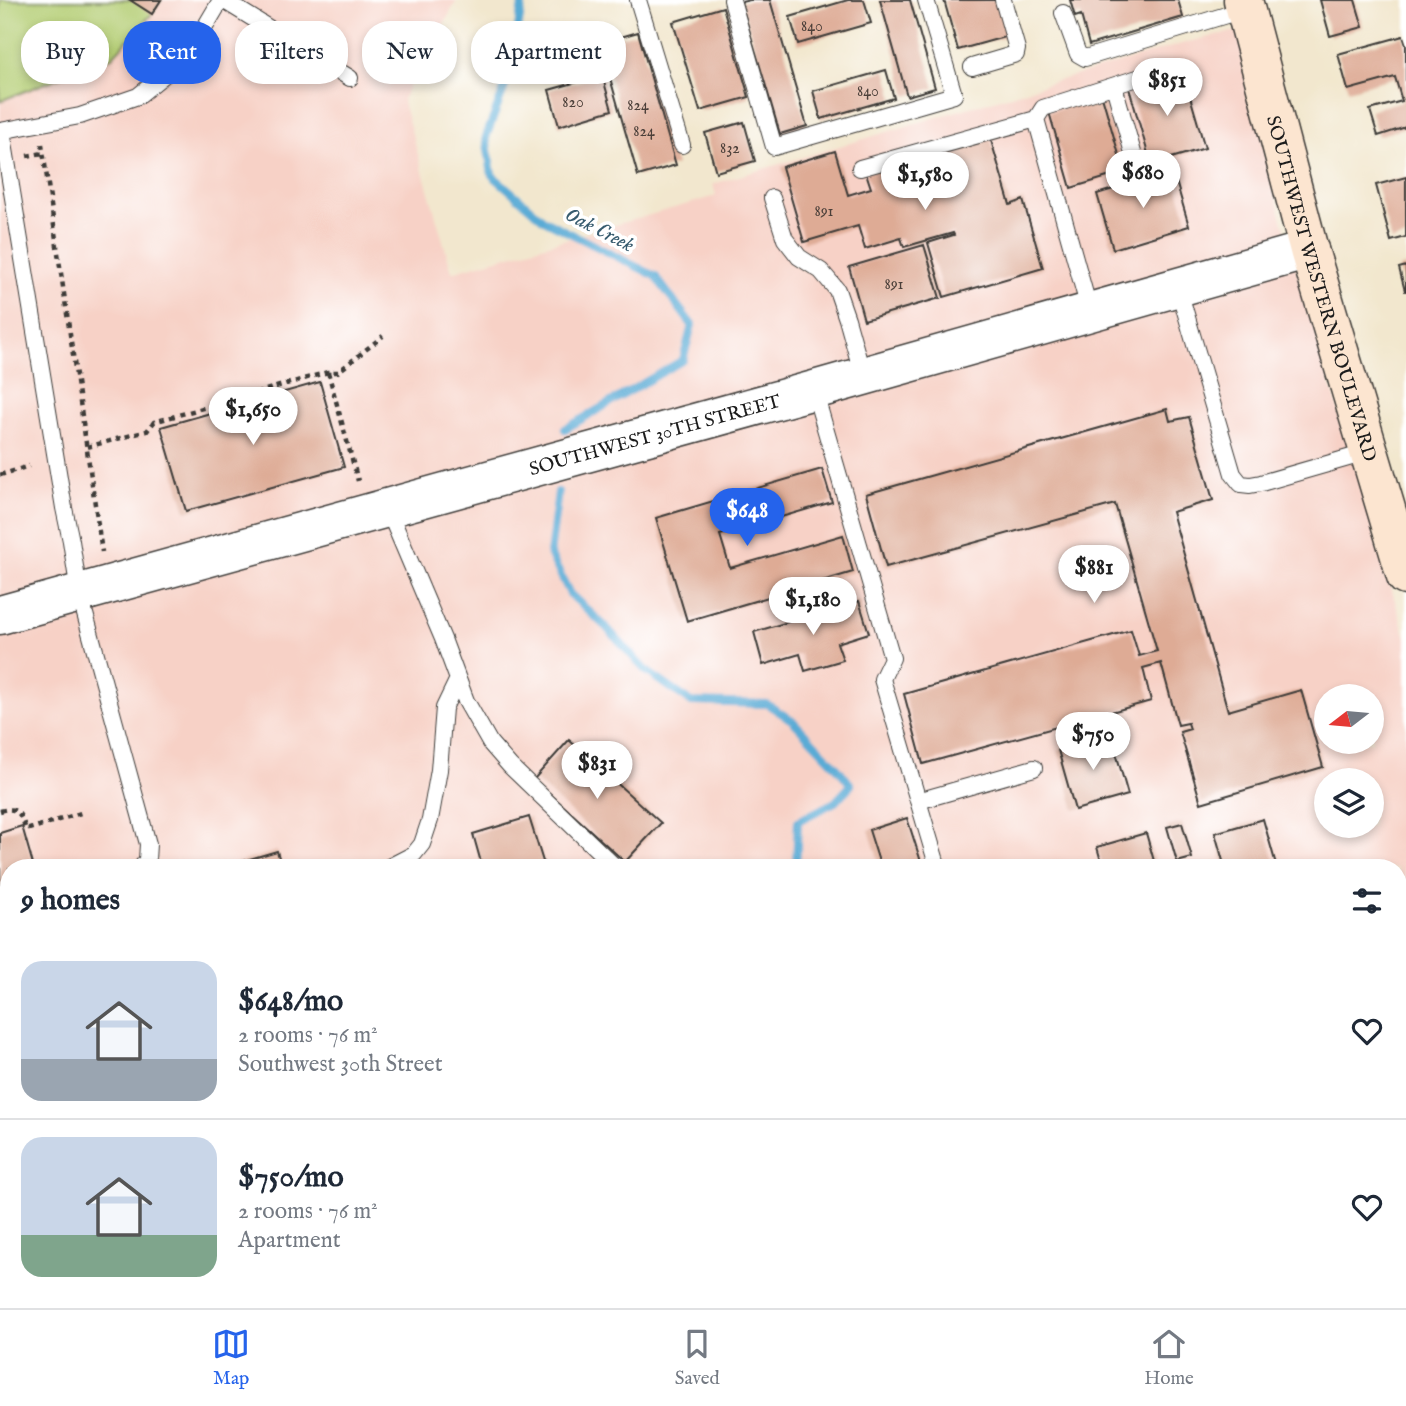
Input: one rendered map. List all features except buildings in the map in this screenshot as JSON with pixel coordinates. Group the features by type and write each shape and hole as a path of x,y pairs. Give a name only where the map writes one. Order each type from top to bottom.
{"main road":[{"name":"SOUTHWEST WESTERN BOULEVARD","path":"1245,5 1309,250 1406,576"}],"street":[{"name":"SOUTHWEST 30TH STREET","path":"0,615 1309,250"}],"lane":[{"path":"147,859 148,844 79,592 1,131 80,116 138,96 175,66 199,37 222,0 350,78"},
{"path":"638,0 682,145"},
{"path":"732,0 774,147 954,95 926,0"},
{"path":"972,67 1016,54 1017,49 1003,0"},
{"path":"1063,13 1078,54 1085,58 1245,5"},
{"path":"860,168 1036,119 1043,108 1163,70"},
{"path":"1114,86 1137,167"},
{"path":"1036,119 1090,312"},
{"path":"772,198 785,239 799,257 821,271 837,290 863,376"},
{"path":"1178,286 1233,474 1241,484 1261,483 1370,452"},
{"path":"814,390 892,658 882,679 935,859"},
{"path":"387,507 466,701 490,743 510,766 607,859"},
{"path":"404,859 414,854 422,844 430,820 439,770 444,708 458,678"},
{"path":"918,801 1034,768"}],"path":[{"path":"39,124 102,552"},
{"path":"87,447 148,431 154,422 328,372 341,371 383,336"},
{"path":"328,372 358,481"},
{"path":"0,475 29,467"},
{"path":"91,536 100,534"},
{"path":"0,811 13,809 19,813 26,830 81,813"}],"shaded area":[{"path":"0,0 457,0 445,21 362,21 362,84 410,84 402,99 452,272 716,196 713,184 1188,42 1241,30 1274,192 1406,638 1406,859 0,859"}],"green space":[{"path":"0,0 161,0 145,21 123,21 123,45 109,58 109,21 21,21 21,84 43,84 0,101"}],"waterway":[{"name":"Oak Creek","path":"523,0 510,73 486,137 492,175 544,220 655,276 692,325 683,360 565,429"},
{"name":"Oak Creek","path":"558,492 550,554 570,594 606,627 645,670 691,702 767,704 793,721 851,785 835,802 798,821 796,859"}]}
